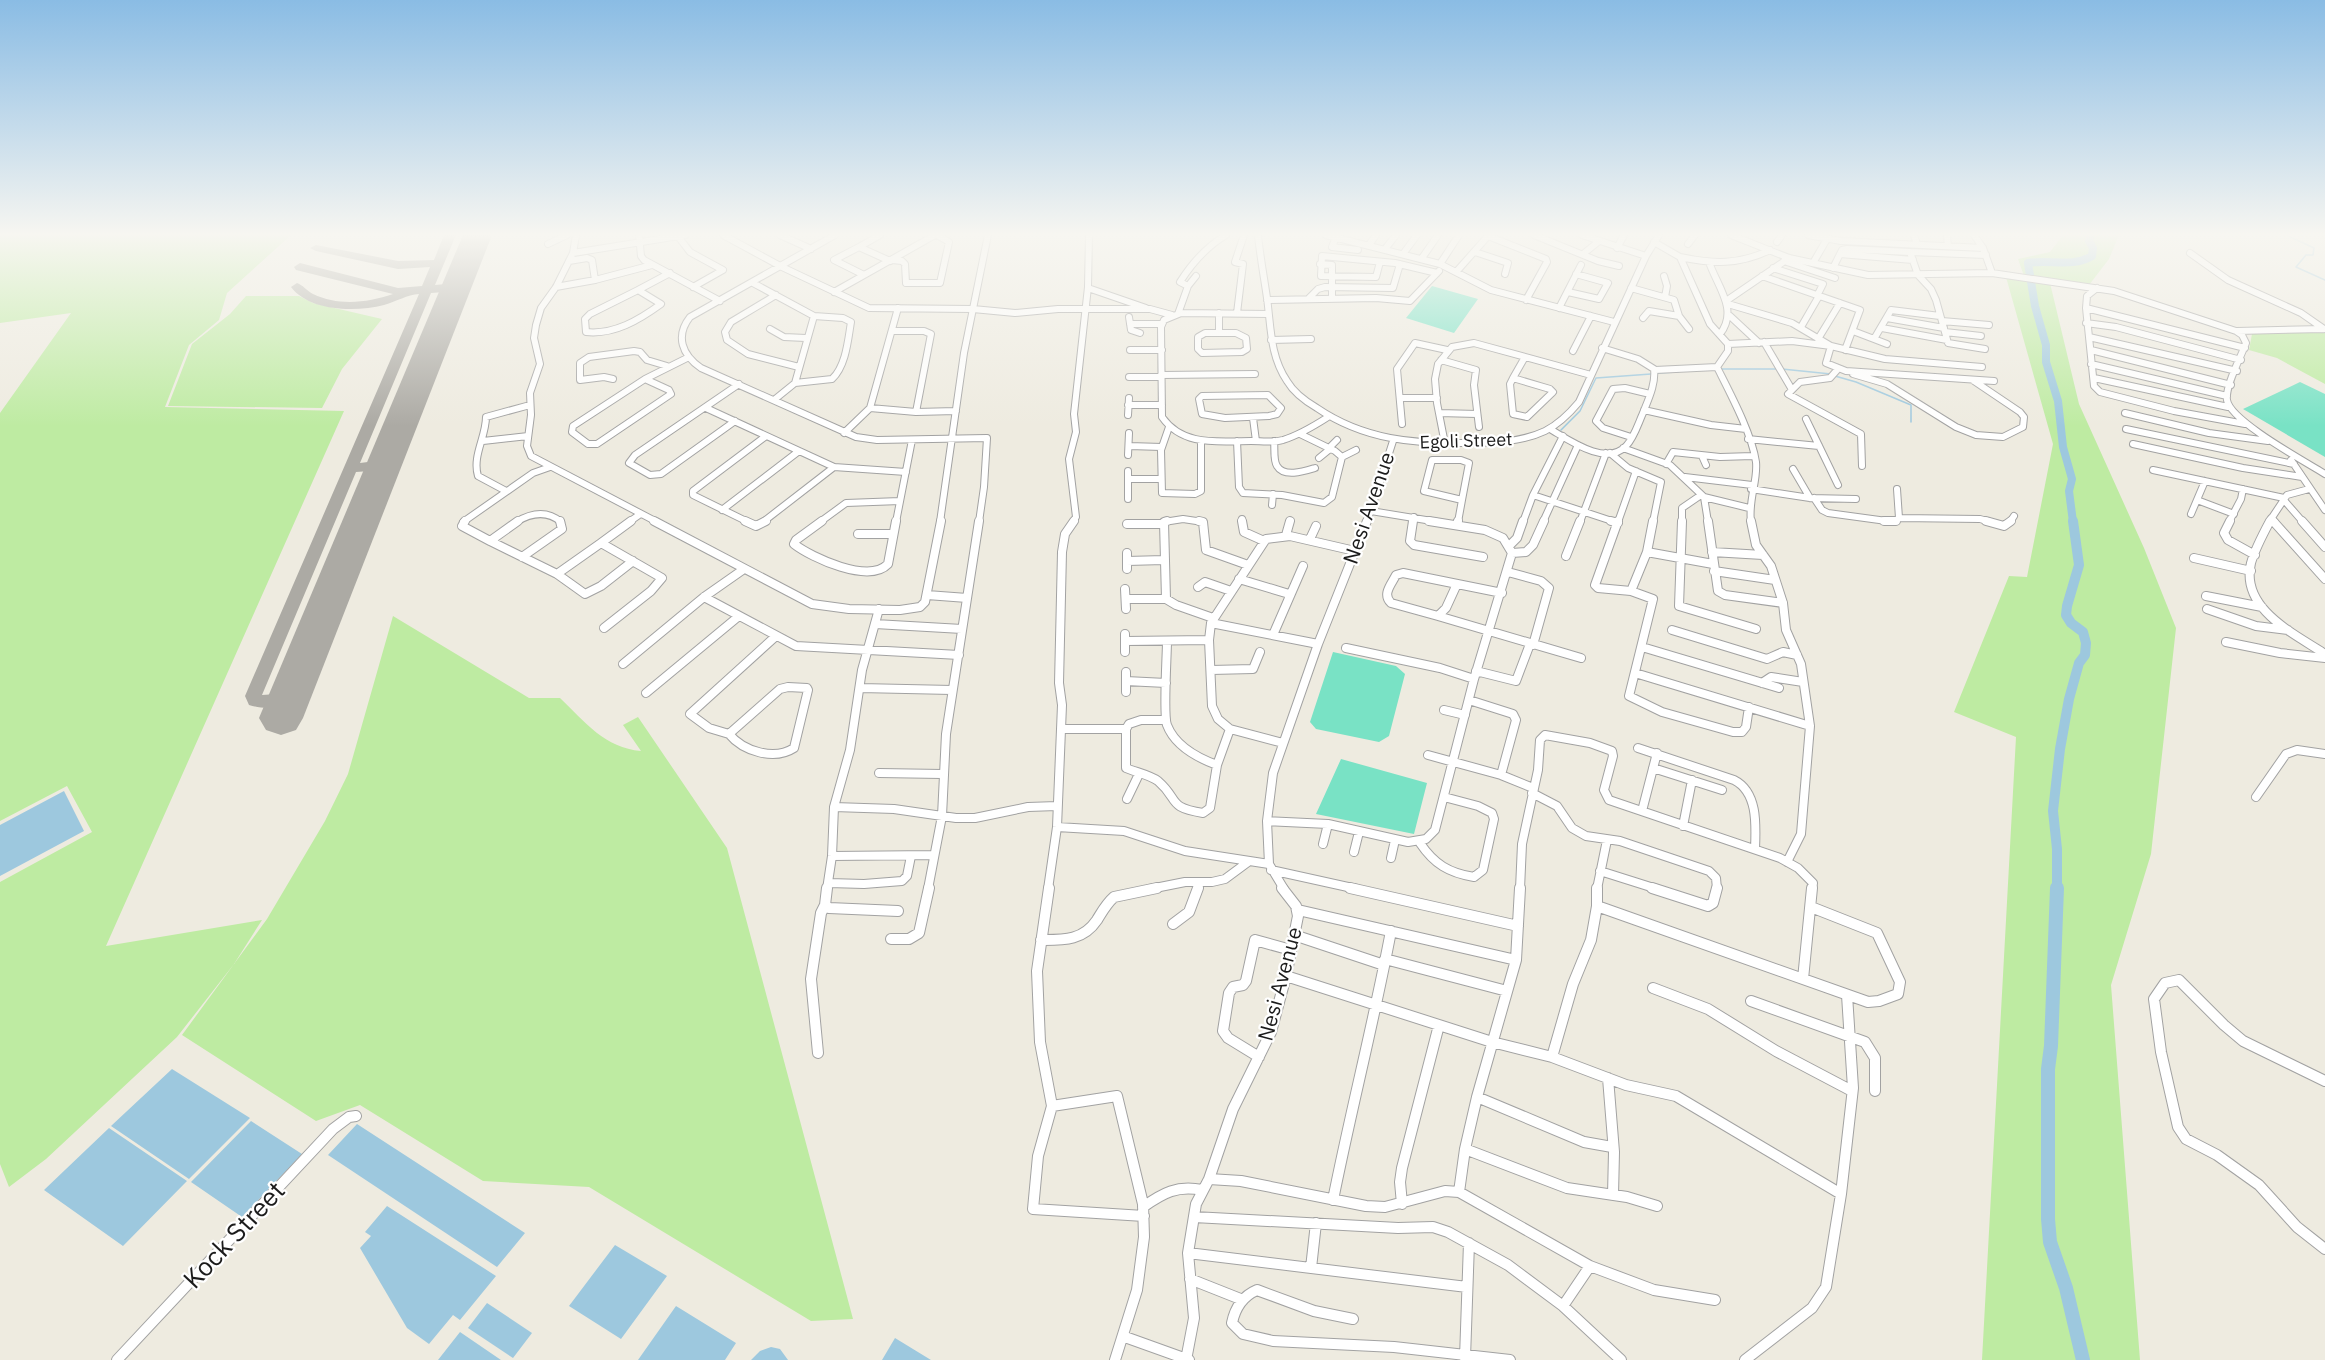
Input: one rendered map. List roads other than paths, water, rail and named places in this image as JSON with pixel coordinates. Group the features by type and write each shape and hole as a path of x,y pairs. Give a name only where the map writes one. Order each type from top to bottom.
{"street":[{"path":"547,298 540,308 534,338 540,364 530,393 527,446 531,456 639,515 822,608 914,609 923,605 927,595 975,298"},
{"path":"619,298 588,315 585,319 586,332 595,333 618,328 661,304 652,298"},
{"path":"715,298 720,301"},
{"path":"725,298 690,317 683,326 682,348 687,358 701,368 844,433 877,440 987,438 984,486 952,690 942,774 942,816 920,934 914,939 891,939"},
{"path":"770,298 726,327 728,342 735,348 773,364 799,367"},
{"path":"774,400 795,383 829,381 835,378 841,369 851,322 843,318 814,316 782,298"},
{"path":"848,298 869,308 973,309 1015,313 1150,309"},
{"path":"1086,298 1074,414 1076,432 1069,459 1076,516 1065,534 1062,552 1059,683 1062,705 1057,827 1037,971 1040,1042 1052,1106 1038,1156 1033,1209 1143,1211 1169,1189 1185,1186 1202,1191"},
{"path":"1119,298 1150,309 1175,314 1268,314"},
{"path":"1140,333 1131,330 1130,321 1161,324 1175,314 1182,298"},
{"path":"1237,313 1239,298"},
{"path":"1267,300 1300,298"},
{"path":"1380,298 1410,302 1413,298"},
{"path":"1521,298 1614,322"},
{"path":"1559,308 1564,298"},
{"name":"Egoli Street","path":"1267,300 1274,357 1295,393 1328,417 1356,430 1393,441 1445,444 1512,441 1550,429 1572,411 1626,298"},
{"path":"1670,298 1675,302 1679,316 1689,329"},
{"path":"1698,298 1710,324 1728,344 1728,351 1718,368"},
{"path":"1720,334 1728,325 1730,316 1725,298"},
{"path":"1727,302 1732,298"},
{"path":"1801,327 1817,298"},
{"path":"1826,298 1860,310 1845,350"},
{"path":"1934,298 1947,340 1951,345 1985,349"},
{"path":"2087,298 2086,323 2091,364 2095,388 2100,393 2174,411 2246,424"},
{"path":"2138,298 2236,331 2245,338 2245,348 2227,396 2228,407"},
{"path":"2272,298 2324,329"},
{"path":"1727,302 1801,327 1831,346"},
{"path":"1818,339 1840,303"},
{"path":"844,433 870,408 898,308"},
{"path":"2086,308 2245,348"},
{"path":"1874,339 1891,310 1989,325"},
{"path":"1643,318 1646,312 1679,316"},
{"path":"1219,313 1219,333"},
{"path":"1657,321 1659,314"},
{"path":"795,383 814,316"},
{"path":"1574,351 1591,316"},
{"path":"1730,316 1761,343 1791,388"},
{"path":"1887,318 1981,336"},
{"path":"2086,323 2116,327 2241,360"},
{"path":"1161,324 1162,417 1170,427 1201,441 1274,441 1300,434 1328,417"},
{"path":"1882,328 1947,340"},
{"path":"770,329 784,337 806,339"},
{"path":"2236,331 2324,329"},
{"path":"892,331 924,331 931,334 916,412"},
{"path":"1853,331 1887,344"},
{"path":"1219,333 1245,335 1245,351 1210,353 1199,351 1198,337 1200,335 1219,333"},
{"path":"2089,337 2237,371"},
{"path":"1271,340 1311,339"},
{"path":"1728,344 1792,341 1831,346 1902,361 1982,367"},
{"path":"1445,444 1435,376 1441,360 1451,346 1467,342 1591,375"},
{"path":"1402,424 1397,369 1412,344 1424,344 1447,350"},
{"path":"1831,346 1825,362 1835,373"},
{"path":"1602,348 1647,363 1656,372 1718,368"},
{"path":"1130,350 1162,350"},
{"path":"2091,350 2231,385"},
{"path":"613,379 580,380 580,363 589,357 634,351 641,352 645,359 667,366"},
{"path":"1513,378 1553,392 1527,417 1513,414 1509,388 1513,378 1525,357"},
{"path":"645,379 669,390 671,394 597,444 588,444 572,432 573,426 645,379 687,358"},
{"path":"1441,360 1476,370 1474,386 1479,427"},
{"path":"2091,364 2227,396"},
{"path":"1718,368 1746,429 1756,463 1749,508 1756,546 1767,560 1783,603 1786,630 1801,664 1810,726 1801,834 1787,862"},
{"path":"1846,371 1887,384 1956,427 1976,435 2003,437 2023,426 2024,417 2020,412 1972,380"},
{"path":"1862,466 1861,434 1789,396 1787,393 1798,381 1846,371 1994,381"},
{"path":"1566,556 1608,453 1623,448 1631,437 1644,410 1656,372"},
{"path":"1129,376 1254,374"},
{"path":"2094,378 2228,407 2246,424 2325,474"},
{"path":"735,421 662,474 650,475 629,463 635,455 739,384"},
{"path":"1631,437 1603,428 1596,421 1613,388 1625,388 1650,394"},
{"path":"1269,395 1281,408 1273,415 1253,418 1206,417 1200,410 1200,397 1269,395"},
{"path":"1400,398 1437,398"},
{"path":"1128,415 1129,401 1162,405"},
{"path":"506,491 478,476 476,456 483,441 487,416 530,405"},
{"path":"706,408 834,467 906,471"},
{"path":"870,408 916,412 956,411"},
{"path":"1644,410 1746,429"},
{"path":"1439,413 1477,414"},
{"path":"2125,413 2209,433 2273,441"},
{"path":"1253,418 1256,441"},
{"path":"1806,419 1838,485"},
{"path":"1170,427 1164,435 1162,447 1161,490 1166,494 1195,494 1201,490 1201,441"},
{"path":"1550,429 1578,445 1608,453 1636,471 1661,482 1647,552 1630,591"},
{"path":"2126,429 2294,464"},
{"path":"1128,455 1129,433"},
{"path":"1300,434 1342,457"},
{"path":"483,441 528,436"},
{"path":"766,436 693,491 695,497 750,524 759,525 834,467"},
{"path":"1267,821 1328,824 1395,840 1420,843 1434,833 1475,675 1509,572 1511,549 1533,495 1563,436"},
{"path":"1748,439 1819,446"},
{"path":"900,501 846,503 796,540 795,544 832,564 849,570 867,572 880,570 888,564 912,440"},
{"path":"1319,458 1337,440"},
{"path":"1237,441 1241,491 1247,494 1273,494 1324,503 1332,497 1342,457 1356,450"},
{"path":"1274,441 1276,465 1279,469 1296,473 1315,468"},
{"name":"Nesi Avenue","path":"1187,1360 1194,1318 1188,1253 1194,1217 1233,1109 1271,1032 1286,976 1298,910 1270,867 1267,821 1271,784 1282,743 1318,644 1371,511 1393,441"},
{"path":"2133,444 2243,468 2302,477"},
{"path":"1371,511 1494,533 1511,549 1522,553 1529,549 1538,535 1578,445"},
{"path":"1129,446 1162,447"},
{"path":"1623,448 1666,464 1685,477 1702,496 1720,594 1783,603"},
{"path":"2284,448 2325,510"},
{"path":"722,510 799,451"},
{"path":"1666,464 1673,452 1678,451 1702,456 1753,456"},
{"path":"1702,456 1706,465"},
{"path":"1720,457 1725,464"},
{"path":"1457,525 1462,500 1469,463 1461,460 1432,460 1424,491 1462,500"},
{"path":"550,467 533,473 506,491 462,523 462,526 471,533 557,574 585,594 601,586 633,561"},
{"path":"1793,469 1822,510 1832,514 1894,522 1899,518 1980,519 2004,526 2010,523 2014,516"},
{"path":"2153,470 2284,498 2309,489"},
{"path":"1636,471 1595,585 1598,588 1630,591 1653,599 1629,696 1633,700 1733,732 1742,732 1746,727 1749,707"},
{"path":"1128,499 1128,475 1161,479"},
{"path":"1685,477 1812,498 1856,499"},
{"path":"2191,514 2205,481"},
{"path":"1898,489 1899,518"},
{"path":"2243,489 2234,514 2224,530 2225,537 2255,555"},
{"path":"1272,505 1273,494"},
{"path":"1533,495 1618,523"},
{"path":"1749,508 1702,496 1682,508 1679,606 1756,629"},
{"path":"2284,498 2271,518 2255,555 2251,572 2255,597 2274,620 2325,656"},
{"path":"2284,498 2325,547"},
{"path":"2197,500 2234,514"},
{"path":"490,542 521,519 536,512 552,514 561,521 562,529 522,557"},
{"path":"557,574 639,515"},
{"path":"1414,517 1410,541 1413,545 1483,557"},
{"path":"2271,518 2325,579"},
{"path":"1127,524 1163,524 1171,519 1200,520 1204,524 1206,550 1248,565"},
{"path":"1242,519 1245,532 1264,541"},
{"path":"1286,535 1290,521"},
{"path":"1163,524 1166,599"},
{"path":"1310,539 1316,526"},
{"path":"858,534 892,534"},
{"path":"1282,743 1230,729 1222,724 1214,712 1209,640 1212,620 1264,541 1271,537 1286,535 1310,539 1355,551"},
{"path":"601,543 658,574 662,579 634,606 604,628"},
{"path":"1647,552 1775,580"},
{"path":"1712,552 1763,555"},
{"path":"2194,558 2251,572"},
{"path":"1127,561 1164,560"},
{"path":"1274,635 1289,594 1303,566"},
{"path":"623,664 704,597 744,569"},
{"path":"1346,648 1475,675 1516,681 1532,644 1549,588 1541,581 1509,572"},
{"path":"1502,593 1403,573 1396,575 1388,586 1387,599 1391,603 1581,658"},
{"path":"1239,579 1289,594"},
{"path":"1198,587 1205,582 1231,591"},
{"path":"1438,616 1446,608 1457,584"},
{"path":"1125,589 1126,609"},
{"path":"927,595 967,598"},
{"path":"2206,596 2262,607"},
{"path":"704,597 796,646 959,655"},
{"path":"1126,599 1166,599 1212,620 1318,644"},
{"path":"818,1053 811,979 820,919 829,883 834,807 850,750 867,650 879,609"},
{"path":"2207,609 2256,626 2289,630"},
{"path":"646,693 739,616"},
{"path":"875,624 962,629"},
{"path":"1672,630 1767,659 1782,652 1797,655"},
{"path":"729,734 780,689 808,688 794,748 791,752 768,753 747,748 732,740 729,734 709,728 690,714 776,636"},
{"path":"1125,652 1125,637 1167,641 1209,640"},
{"path":"1167,641 1166,720 1176,740 1184,748 1196,757 1217,765"},
{"path":"2226,642 2280,653 2325,656"},
{"path":"1642,647 1779,688"},
{"path":"1211,670 1253,669 1260,652"},
{"path":"1126,672 1126,692"},
{"path":"1635,673 1810,726"},
{"path":"1762,682 1771,677 1803,682"},
{"path":"1126,681 1166,683"},
{"path":"860,688 952,690"},
{"path":"1469,700 1513,714 1515,720 1501,776"},
{"path":"1444,710 1465,715"},
{"path":"1166,720 1133,721 1126,729 1126,768 1161,784 1177,806 1203,813 1211,805 1217,765 1230,729"},
{"path":"1061,729 1126,729"},
{"path":"1459,1192 1464,1149 1516,960 1520,862 1538,770 1540,740 1545,735 1590,743 1612,751 1605,796 1683,826 1755,849 1787,862 1808,876 1813,883 1803,979"},
{"path":"1638,748 1734,780 1746,787 1750,795 1756,834 1755,849"},
{"path":"2256,797 2286,754 2297,750 2325,754"},
{"path":"1642,811 1657,753"},
{"path":"1428,755 1501,776 1533,790 1557,806 1572,828 1586,836 1620,841 1664,855 1716,874 1719,882 1713,903 1708,906 1600,871"},
{"path":"1653,768 1722,790"},
{"path":"879,773 942,774"},
{"path":"1126,799 1139,774"},
{"path":"1683,826 1692,780"},
{"path":"1420,843 1430,858 1440,867 1474,877 1483,870 1494,819 1492,813 1478,806 1444,797"},
{"path":"834,807 894,809 975,818 1028,807 1057,806"},
{"path":"1323,844 1328,824"},
{"path":"1057,827 1124,831 1185,850 1270,867 1518,926"},
{"path":"1354,852 1359,832"},
{"path":"1391,858 1395,840"},
{"path":"1552,1057 1573,984 1591,940 1600,871 1607,840"},
{"path":"832,856 934,855"},
{"path":"829,883 864,884 902,881 907,876 911,856"},
{"path":"1041,940 1077,939 1084,936 1092,930 1108,901 1125,892 1185,882 1225,879 1248,862"},
{"path":"1173,924 1185,920 1190,912 1199,882"},
{"path":"825,905 833,909 897,911"},
{"path":"1597,906 1868,1002 1879,1001 1898,994 1900,982 1877,933 1811,907"},
{"path":"1298,910 1516,960"},
{"path":"1333,1200 1342,1150 1377,1005 1391,931"},
{"path":"1294,935 1385,962 1507,991"},
{"path":"1259,1057 1237,1044 1223,1031 1229,993 1233,987 1243,985 1246,981 1255,940 1291,950"},
{"path":"1286,976 1492,1042 1552,1057 1626,1084 1677,1096 1841,1194"},
{"path":"2325,1081 2294,1064 2254,1048 2229,1031 2179,980 2165,982 2154,999 2161,1052 2174,1113 2186,1139 2217,1155 2259,1185 2296,1227 2325,1249"},
{"path":"1653,988 1708,1010 1776,1052 1852,1091"},
{"path":"1745,1360 1812,1308 1821,1297 1828,1279 1841,1194 1852,1091 1847,995"},
{"path":"1751,1001 1865,1042 1873,1049 1876,1058 1875,1091"},
{"path":"1402,1204 1400,1182 1402,1168 1439,1025"},
{"path":"1608,1077 1612,1147 1616,1160 1613,1195"},
{"path":"1052,1106 1117,1096 1143,1211 1139,1290 1125,1337 1115,1360"},
{"path":"1477,1097 1584,1142 1612,1147"},
{"name":"Kock Street","path":"117,1360 333,1129 349,1117 356,1116"},
{"path":"1464,1149 1567,1188 1613,1195 1657,1206"},
{"path":"1209,1179 1241,1181 1366,1206 1402,1204 1445,1191 1459,1192 1590,1266 1654,1290 1714,1300"},
{"path":"1194,1217 1434,1227 1508,1265 1563,1306 1621,1360"},
{"path":"1311,1268 1316,1223"},
{"path":"1465,1358 1469,1243"},
{"path":"1188,1253 1467,1287"},
{"path":"1563,1306 1590,1266"},
{"path":"1190,1279 1243,1300"},
{"path":"1353,1319 1314,1311 1257,1290 1249,1293 1243,1300 1232,1318 1232,1323 1243,1334 1273,1341 1394,1347 1465,1358 1510,1360"},
{"path":"1125,1337 1187,1360"}],"water":[{"path":"64,791 84,831 0,876 0,825"},
{"path":"172,1069 250,1118 189,1179 111,1126"},
{"path":"251,1121 302,1154 242,1217 191,1182"},
{"path":"357,1124 525,1233 497,1267 328,1155"},
{"path":"109,1128 187,1181 123,1246 44,1190"},
{"path":"387,1206 496,1276 460,1320 453,1315 429,1344 407,1328 360,1248 371,1236 365,1232"},
{"path":"615,1245 667,1276 621,1339 569,1306"},
{"path":"487,1303 532,1333 513,1358 468,1328"},
{"path":"676,1306 736,1343 725,1360 638,1360"},
{"path":"460,1332 501,1360 438,1360"},
{"path":"895,1338 931,1360 882,1360"},
{"path":"771,1347 780,1349 788,1360 751,1360 760,1351"}],"waterway":[{"path":"2034,298 2046,345 2046,362 2058,401 2063,447 2072,479 2069,491 2073,522"},
{"path":"1722,369 1777,369"},
{"path":"1782,369 1831,374"},
{"path":"1656,373 1678,372"},
{"path":"1561,430 1580,411 1596,378 1651,374"},
{"path":"1835,376 1856,382 1911,405 1911,422"},
{"path":"2057,888 2057,849 2053,811 2060,749 2069,699 2079,663 2085,655 2086,643 2083,632 2071,623 2066,615 2079,565 2073,521"},
{"path":"2057,888 2051,1046 2048,1069 2048,1219 2050,1242 2066,1288 2083,1360"}]}
